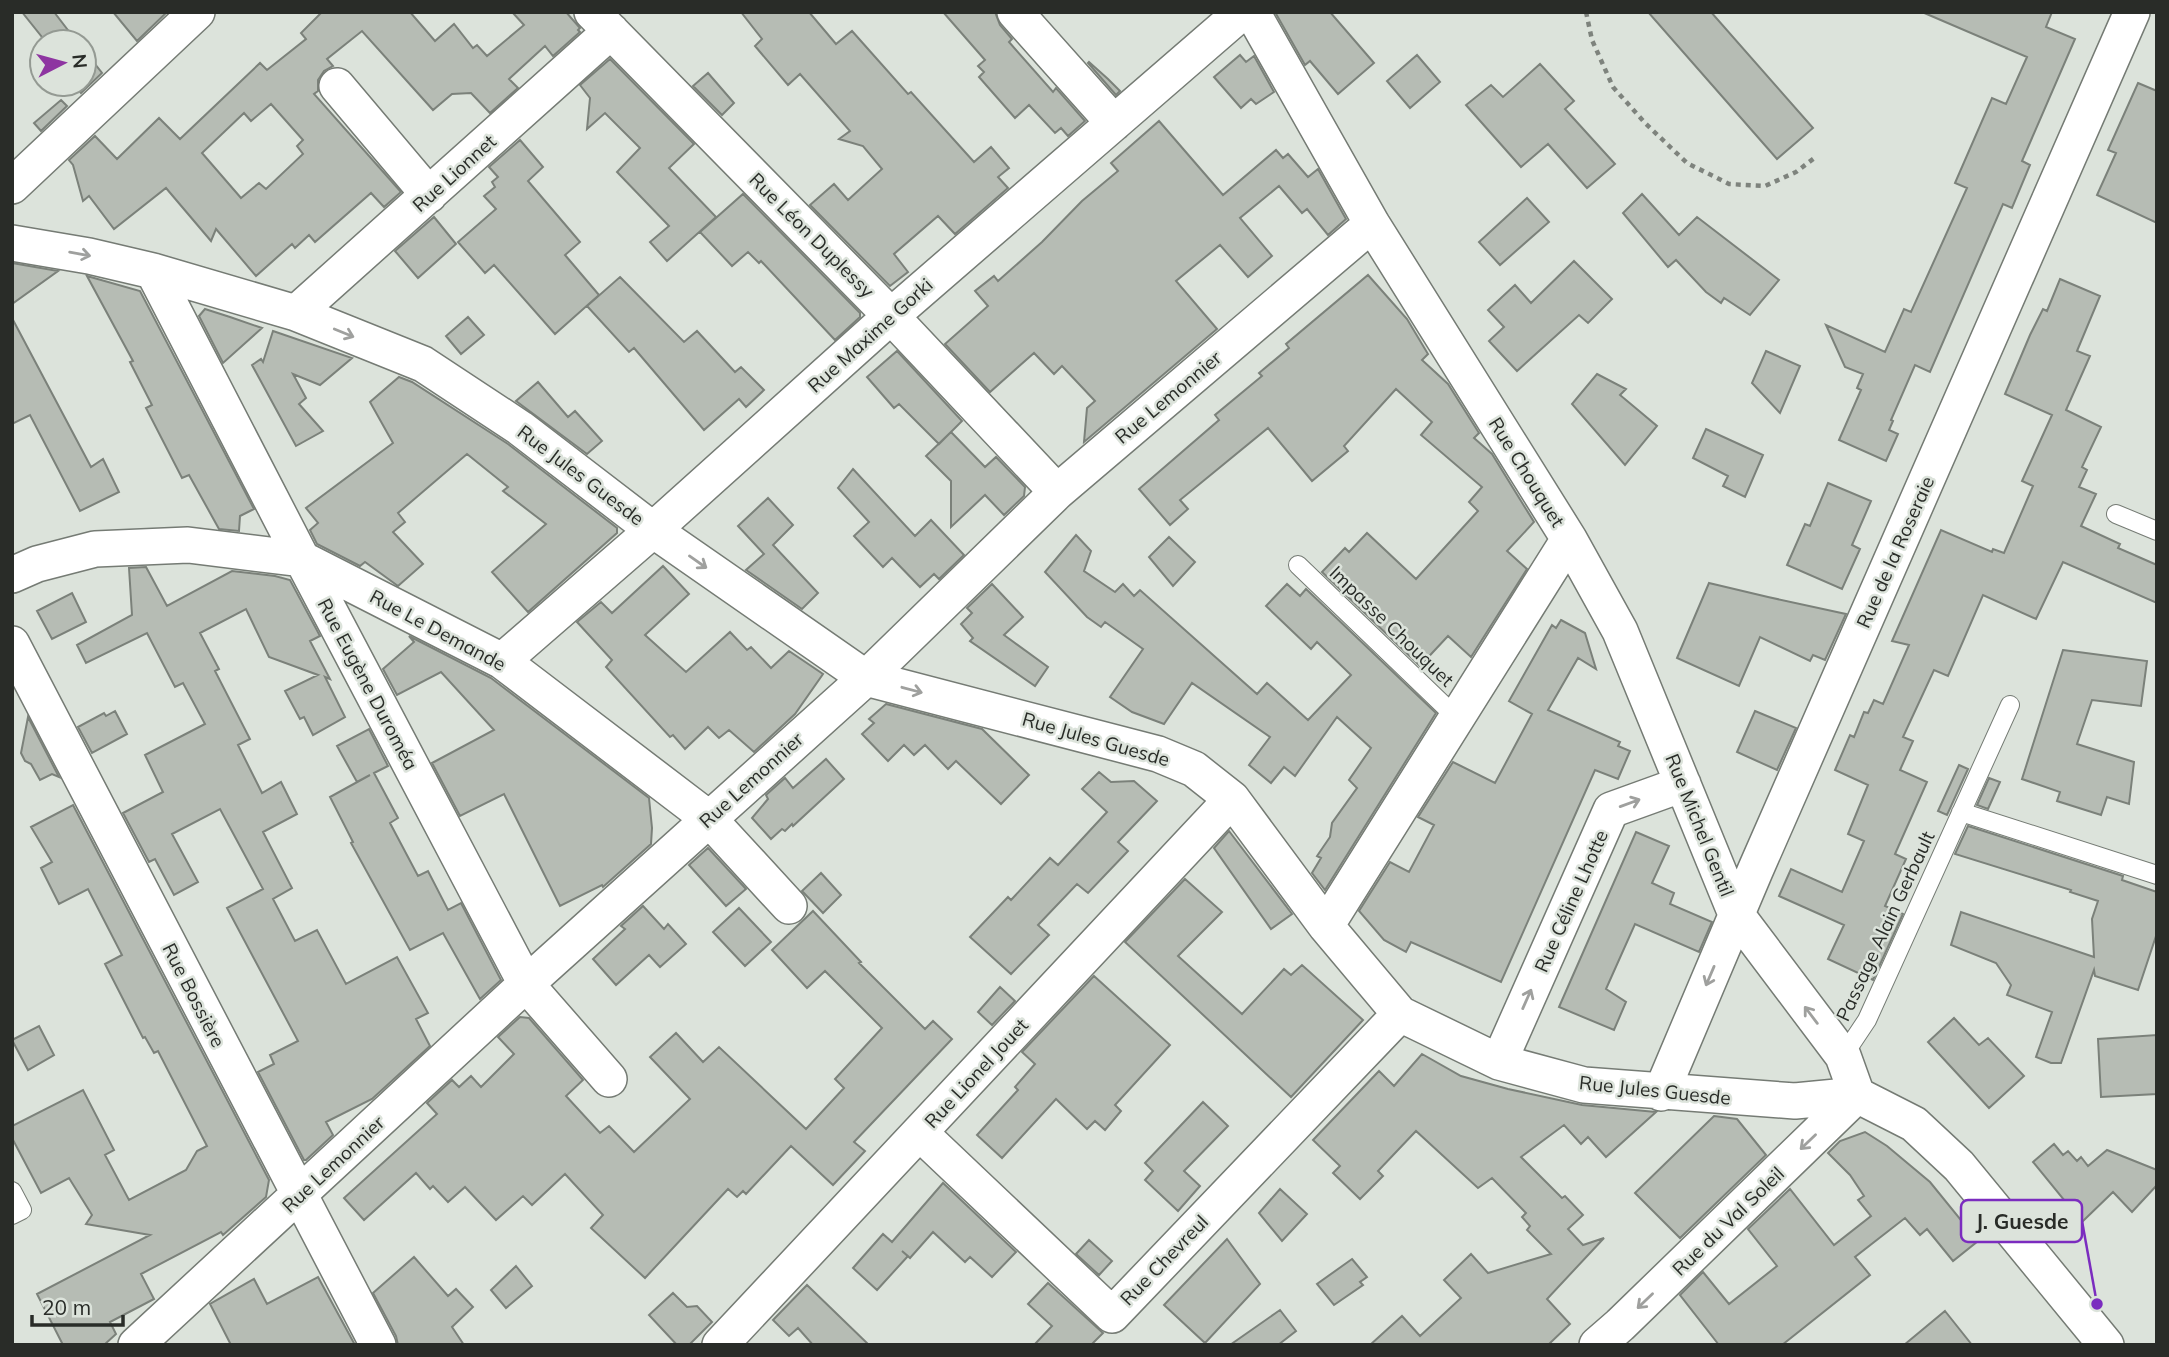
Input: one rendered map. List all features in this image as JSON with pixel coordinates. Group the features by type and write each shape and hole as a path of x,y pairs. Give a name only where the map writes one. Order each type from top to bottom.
{"street":[{"path":"12,186 198,12"},
{"path":"1015,12 1114,123"},
{"name":"Rue Maxime Gorki","path":"502,661 653,530 891,316 1242,12"},
{"name":"Rue Chouquet","path":"1252,12 1373,224 1569,539 1326,926"},
{"name":"Rue de la Roseraie","path":"1661,1093 1736,914 2132,12"},
{"name":"Rue Lionnet","path":"296,313 429,195 602,22"},
{"name":"Rue Léon Duplessy","path":"602,22 891,316 1057,492"},
{"path":"337,86 429,195"},
{"name":"Rue Lemonnier","path":"136,1345 526,984 866,678 1057,492 1373,224"},
{"name":"Rue Jules Guesde","path":"12,243 89,256 153,271 296,313 423,364 520,428 653,530 866,678 1158,754 1194,769 1232,799 1326,926 1400,1014 1499,1062 1584,1085 1661,1093 1795,1101 1857,1095"},
{"name":"Rue Eugène Duroméa","path":"153,271 526,984 609,1079"},
{"name":"Rue Michel Gentil","path":"1569,539 1620,631 1736,914 1843,1056 1857,1095"},
{"name":"Rue Le Demande","path":"12,575 37,564 95,549 188,545 302,559 502,661 708,818 789,906"},
{"name":"Rue Bossière","path":"12,644 378,1345"},
{"name":"Rue Céline Lhotte","path":"1499,1062 1611,810 1683,784"},
{"name":"Rue Lionel Jouet","path":"720,1345 1232,799"},
{"name":"Rue Chevreul","path":"920,1133 1111,1315 1400,1014"},
{"path":"1857,1095 1914,1124 1959,1166 2106,1345"},
{"name":"Rue du Val Soleil","path":"1597,1345 1857,1095"}],"lane":[{"path":"2116,514 2157,531"},
{"name":"Impasse Chouquet","path":"1298,565 1457,718"},
{"name":"Passage Alain Gerbault","path":"1843,1056 1867,1020 2010,705"},
{"path":"1961,813 2157,875"},
{"path":"12,1191 22,1210 12,1215"}],"path":[{"path":"1587,12 1592,40 1613,87 1644,123 1687,163 1729,184 1765,186 1796,172 1817,156"}],"building":[{"path":"22,12 54,12 66,28 35,28"},
{"path":"113,12 167,12 137,41"},
{"path":"322,12 410,12 435,41 454,24 473,48 477,45 487,56 524,25 512,12 566,12 580,28 580,32 553,56 545,46 509,79 518,88 490,113 471,93 452,94 433,110 362,31 327,59 333,66 324,71 318,80 318,91 314,94 401,192 384,207 371,193 315,242 309,235 295,248 292,244 256,276 216,229 211,241 166,188 114,229 89,196 83,201 73,165 69,160 95,136 117,159 159,118 180,139 260,63 267,70 306,39 301,33","holes":["271,104 303,140 297,146 303,154 266,189 259,183 241,198 202,153 244,113 251,121"]},
{"path":"741,12 809,12 836,44 852,31 974,162 991,147 1009,168 998,177 1008,188 955,234 938,216 894,254 908,272 890,286 810,205 834,184 848,200 882,169 863,146 839,139 850,131 800,74 788,85 755,46 762,39"},
{"path":"943,12 995,12 1000,25 1012,39 1009,42 1053,92 1056,88 1085,121 1068,136 1061,128 1055,133 1029,105 1015,118 979,77 984,72 978,66 985,60"},
{"path":"1275,12 1330,12 1374,63 1338,94 1310,61 1305,65"},
{"path":"1648,12 1711,12 1813,128 1777,159"},
{"path":"1922,12 2052,12 2046,27 2075,39 2022,161 2030,165 2012,208 2003,204 1930,372 1915,365 1891,420 1893,421 1889,430 1898,434 1886,461 1839,440 1861,390 1857,388 1863,374 1845,367 1826,325 1885,352 1904,309 1911,312 1967,188 1955,183 1992,98 2006,104 2027,57"},
{"path":"1240,55 1246,62 1254,56 1274,92 1256,104 1251,99 1241,108 1214,77"},
{"path":"1417,55 1440,82 1410,108 1387,81"},
{"path":"610,59 694,144 669,168 716,217 667,261 650,242 669,226 617,172 640,148 605,113 587,129 590,98 580,85"},
{"path":"1088,63 1120,91 1116,95"},
{"path":"1540,64 1574,101 1565,109 1615,164 1587,188 1548,144 1521,167 1466,105 1491,85 1503,97"},
{"path":"708,73 734,103 722,115 693,86"},
{"path":"2138,83 2157,91 2157,223 2097,195 2116,153 2108,150"},
{"path":"61,100 67,106 41,131 34,123"},
{"path":"1159,121 1223,195 1276,150 1283,158 1288,154 1308,177 1318,169 1346,219 1328,235 1307,209 1302,213 1279,186 1240,218 1272,256 1248,277 1220,245 1176,281 1217,329 1084,442 1087,408 1095,401 1062,366 1054,374 1034,353 990,392 945,344 988,306 975,291 994,276 998,281 1042,242 1082,201 1118,171 1111,163"},
{"path":"520,140 543,167 528,181 580,242 565,255 599,295 555,334 494,265 485,273 458,242 496,209 484,196 495,187 492,182 498,177 489,167"},
{"path":"743,194 860,313 860,317 835,340 761,261 759,263 748,252 732,266 700,232"},
{"path":"1642,194 1679,235 1697,217 1779,280 1750,315 1724,298 1721,303 1706,292 1676,260 1668,267 1623,213"},
{"path":"1527,198 1549,222 1500,265 1479,242"},
{"path":"434,217 456,244 418,278 395,251"},
{"path":"1574,261 1612,299 1588,323 1579,315 1517,371 1489,341 1504,327 1488,310 1515,285 1531,303"},
{"path":"12,263 58,271 12,304"},
{"path":"1368,275 1407,319 1428,354 1422,360 1448,384 1479,433 1474,438 1492,454 1534,522 1507,551 1527,569 1471,657 1448,636 1420,666 1322,572 1345,548 1349,552 1367,533 1416,579 1478,511 1469,502 1482,487 1421,435 1432,422 1396,389 1344,446 1348,451 1312,481 1268,428 1180,500 1188,509 1170,525 1139,489 1219,420 1215,415 1262,376 1259,373 1289,348 1286,344"},
{"path":"87,276 140,291 254,509 240,516 239,531 219,529 189,475 182,478 146,408 152,405 130,362 133,361"},
{"path":"620,277 684,342 697,331 735,372 741,367 764,390 746,407 739,399 704,430 634,348 629,352 587,306"},
{"path":"2060,279 2100,296 2077,351 2090,356 2066,410 2101,427 2082,467 2087,470 2079,487 2096,494 2081,526 2120,544 2118,548 2157,565 2157,603 2063,562 2036,619 1983,595 1948,676 1934,670 1903,737 1913,741 1900,770 1927,782 1895,854 1906,859 1885,906 1903,914 1873,980 1828,959 1844,925 1779,896 1791,869 1842,892 1864,841 1848,834 1868,785 1835,770 1850,735 1854,737 1864,712 1868,713 1874,700 1883,704 1909,645 1892,641 1941,530 1992,552 1993,549 2004,553 2033,486 2022,481 2052,415 2005,394 2030,335 2043,309 2047,311"},
{"path":"205,309 262,328 223,363 199,316"},
{"path":"468,317 484,335 461,354 446,336"},
{"path":"12,318 91,467 103,459 119,492 80,511 30,415 12,424"},
{"path":"273,331 352,358 320,385 293,374 306,398 299,404 323,431 296,446 252,365 261,359 263,362"},
{"path":"897,351 962,421 939,444 899,404 894,408 867,377"},
{"path":"1766,351 1800,366 1780,413 1752,383"},
{"path":"1597,374 1626,389 1620,395 1657,426 1625,465 1572,404"},
{"path":"399,377 412,382 508,444 617,528 617,533 528,612 492,572 546,524 503,491 508,487 467,454 398,513 405,522 393,532 423,564 398,586 365,562 360,566 317,544 310,530 318,523 306,508 393,443 370,402"},
{"path":"538,382 568,417 575,411 602,441 587,454 516,401"},
{"path":"1706,429 1763,455 1745,497 1723,486 1728,476 1693,458"},
{"path":"951,432 985,467 996,457 1025,487 1024,496 1004,515 985,495 951,527 951,481 926,456"},
{"path":"853,469 915,536 931,520 964,555 939,579 934,574 920,587 892,558 883,567 854,536 869,522 838,488"},
{"path":"1828,483 1871,501 1852,545 1860,549 1842,589 1787,565 1805,524 1810,526"},
{"path":"768,498 793,525 773,545 818,593 802,609 746,570 764,554 738,526"},
{"path":"1076,535 1091,551 1084,571 1115,592 1123,584 1134,596 1140,590 1257,694 1267,683 1308,720 1351,675 1317,642 1311,649 1266,606 1287,584 1300,596 1306,589 1436,713 1325,890 1312,873 1321,858 1317,856 1330,837 1332,823 1357,788 1349,780 1371,748 1337,717 1295,776 1284,767 1271,783 1249,765 1270,737 1192,683 1164,724 1132,712 1110,697 1143,649 1105,622 1101,627 1087,617 1045,572"},
{"path":"1169,537 1195,562 1173,586 1149,557"},
{"path":"663,566 689,594 645,635 686,672 730,632 747,650 751,647 771,668 789,651 823,674 795,714 754,752 729,730 719,738 708,727 685,749 673,735 670,737 606,667 612,660 577,622 601,602 612,613"},
{"path":"146,567 167,606 232,571 290,580 320,636 310,641 330,679 325,677 345,717 313,735 304,717 300,719 285,691 318,675 269,657 246,609 200,633 219,669 215,671 250,739 238,745 262,793 281,782 297,814 263,832 292,888 273,899 295,941 317,930 346,984 397,957 428,1013 416,1019 430,1046 372,1099 326,1122 333,1135 306,1160 258,1072 274,1064 270,1055 298,1041 227,908 263,889 220,809 172,834 198,882 174,895 155,859 149,862 123,813 163,792 145,755 205,724 183,683 175,687 147,633 86,663 77,645 132,615 129,568"},
{"path":"1709,583 1846,614 1825,660 1813,655 1810,661 1760,637 1739,686 1677,658"},
{"path":"992,584 1023,617 1004,635 1048,667 1035,686 970,641 973,638 961,624 972,613 967,608"},
{"path":"72,593 86,622 52,639 37,611"},
{"path":"1561,620 1585,633 1596,669 1578,658 1548,710 1620,742 1618,746 1630,751 1618,779 1595,770 1501,982 1411,942 1406,952 1384,940 1359,911 1390,862 1409,872 1434,825 1418,817 1453,762 1495,783 1532,714 1509,701 1552,625 1556,628"},
{"path":"409,636 491,678 649,798 651,844 603,887 602,885 560,906 504,794 460,816 432,763 494,730 441,672 397,695 383,669 414,642"},
{"path":"2063,650 2147,661 2141,706 2092,700 2077,744 2134,762 2129,804 2107,797 2101,815 2057,801 2060,792 2022,779"},
{"path":"886,704 982,729 1029,775 1001,804 956,761 948,769 925,745 914,755 904,745 888,761 862,734 874,723 869,719"},
{"path":"115,711 127,734 92,753 78,727 104,713 106,716"},
{"path":"1755,711 1796,728 1777,770 1737,752"},
{"path":"28,717 59,777 52,774 40,780 31,764 25,761 21,753"},
{"path":"369,729 388,766 374,773 398,818 390,823 418,876 428,871 448,910 461,903 501,980 480,999 443,933 410,950 351,843 353,842 330,797 370,775 357,782 337,746"},
{"path":"826,759 844,779 793,826 792,824 785,831 782,829 771,839 752,818 768,799 766,795 785,778 793,788"},
{"path":"1959,765 1968,769 1947,815 1938,811"},
{"path":"1099,772 1111,782 1134,781 1157,801 1118,842 1128,851 1088,893 1077,884 1038,925 1049,935 1011,974 970,937 1008,897 1011,900 1050,858 1058,865 1107,812 1082,789"},
{"path":"1989,778 2000,782 1988,809 1977,805"},
{"path":"73,805 269,1180 266,1197 223,1235 221,1232 141,1274 154,1299 110,1322 116,1334 104,1345 63,1345 37,1294 150,1235 86,1224 92,1215 69,1178 41,1193 12,1138 12,1126 83,1090 114,1150 105,1155 129,1200 186,1170 197,1151 207,1146 158,1051 154,1053 145,1037 143,1038 105,964 122,955 88,889 59,904 41,868 52,862 31,827"},
{"path":"1968,826 2123,876 2122,880 2157,892 2157,933 2138,990 2095,976 2094,970 2061,1063 2051,1063 2036,1057 2052,1012 2007,995 2011,985 1996,963 1951,945 1961,912 2094,957 2092,919 2098,901 1955,854"},
{"path":"1229,831 1292,914 1271,929 1214,848"},
{"path":"1636,832 1669,846 1652,883 1674,893 1670,904 1712,922 1699,952 1635,924 1606,989 1626,1002 1614,1030 1559,1007"},
{"path":"708,848 746,889 726,906 689,865"},
{"path":"821,873 841,895 823,913 802,891"},
{"path":"1185,879 1222,912 1178,956 1242,1014 1284,969 1291,975 1302,965 1363,1020 1291,1097 1125,942"},
{"path":"643,906 664,929 668,924 686,944 660,967 649,955 616,985 593,959 625,929 621,926"},
{"path":"739,908 771,942 745,966 713,932"},
{"path":"813,911 861,962 859,963 925,1029 933,1021 952,1039 854,1142 865,1151 833,1185 791,1146 746,1194 743,1191 737,1197 728,1189 645,1278 591,1228 603,1215 565,1174 532,1205 523,1196 496,1220 465,1187 448,1202 433,1186 430,1189 416,1173 364,1220 344,1198 437,1114 427,1103 452,1080 459,1087 471,1076 481,1087 514,1054 498,1037 520,1017 529,1018 583,1080 566,1096 600,1133 609,1126 634,1152 690,1099 650,1057 676,1033 703,1062 719,1047 806,1129 844,1088 835,1079 882,1028 825,971 807,988 772,950"},
{"path":"1094,976 1170,1045 1115,1105 1121,1111 1105,1130 1095,1121 1087,1129 1056,1099 1002,1158 977,1135 1018,1090 1015,1087 1035,1064 1022,1052"},
{"path":"1000,987 1015,1001 992,1025 978,1012"},
{"path":"1954,1018 1979,1045 1988,1038 2024,1076 1989,1108 1928,1042"},
{"path":"39,1026 54,1055 28,1070 12,1040"},
{"path":"2157,1035 2157,1094 2101,1097 2098,1039"},
{"path":"1422,1054 1461,1076 1508,1089 1582,1105 1656,1112 1606,1157 1588,1137 1581,1144 1564,1125 1521,1157 1583,1215 1568,1229 1583,1245 1604,1238 1547,1299 1570,1324 1548,1345 1370,1345 1402,1316 1420,1336 1461,1298 1444,1280 1471,1254 1488,1273 1551,1254 1527,1230 1530,1226 1522,1217 1526,1213 1492,1178 1478,1188 1416,1131 1378,1171 1383,1176 1360,1199 1333,1173 1340,1166 1313,1140 1379,1071 1394,1086"},
{"path":"1203,1102 1228,1126 1184,1171 1200,1186 1178,1211 1145,1180 1153,1171 1145,1163"},
{"path":"1714,1116 1737,1119 1766,1155 1680,1238 1635,1193"},
{"path":"1865,1132 1887,1146 1930,1182 1978,1241 1953,1261 1927,1229 1920,1235 1905,1218 1855,1257 1870,1275 1782,1345 1719,1345 1680,1295 1703,1272 1729,1304 1777,1266 1748,1229 1790,1189 1834,1245 1871,1216 1858,1200 1864,1196 1850,1175 1828,1153 1840,1141"},
{"path":"2054,1144 2063,1155 2068,1151 2077,1161 2081,1157 2088,1166 2107,1150 2157,1170 2157,1185 2132,1212 2113,1192 2082,1222 2033,1162"},
{"path":"943,1183 1016,1252 992,1277 970,1257 965,1262 933,1232 910,1258 908,1256 877,1290 853,1268 883,1234 892,1242"},
{"path":"1280,1189 1307,1214 1282,1241 1259,1213"},
{"path":"1227,1239 1260,1284 1205,1343 1164,1305"},
{"path":"1089,1240 1112,1261 1099,1275 1076,1254"},
{"path":"414,1257 448,1296 456,1289 473,1307 452,1327 464,1345 398,1345 373,1293"},
{"path":"1352,1259 1367,1277 1360,1282 1363,1285 1334,1305 1317,1284"},
{"path":"516,1266 532,1286 506,1308 491,1290"},
{"path":"318,1277 355,1345 231,1345 210,1304 254,1279 267,1304"},
{"path":"1048,1283 1103,1333 1091,1345 1034,1345 1052,1326 1028,1304"},
{"path":"807,1285 869,1345 813,1345 798,1328 789,1336 773,1320"},
{"path":"673,1293 687,1307 697,1306 712,1322 689,1345 677,1345 649,1315"},
{"path":"1280,1310 1296,1331 1278,1345 1230,1345"},
{"path":"1945,1311 1972,1345 1904,1345"}],"place":[{"name":"J. Guesde","path":"2097,1304"}]}
